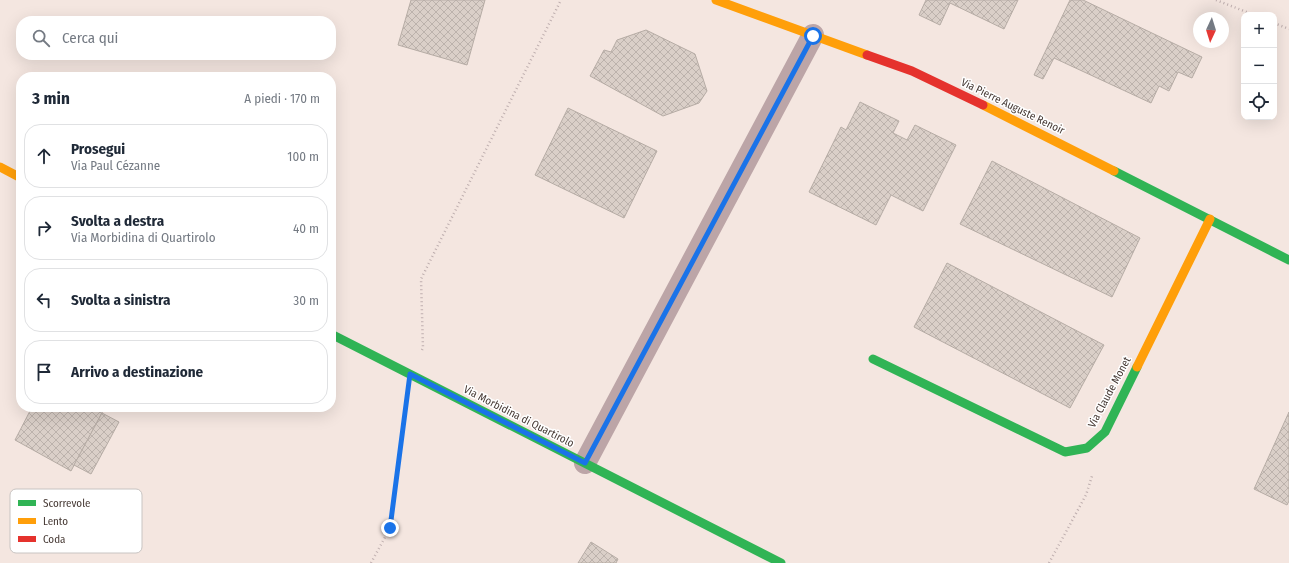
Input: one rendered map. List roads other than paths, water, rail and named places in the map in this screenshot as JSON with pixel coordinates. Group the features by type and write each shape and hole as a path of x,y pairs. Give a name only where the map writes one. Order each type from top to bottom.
{"street":[{"name":"Via Pierre Auguste Renoir","path":"716,0 912,71 993,109 1289,260"},
{"path":"585,463 813,36"},
{"path":"0,167 16,175"},
{"name":"Via Claude Monet","path":"873,359 1065,452 1087,448 1104,432 1210,219"},
{"name":"Via Morbidina di Quartirolo","path":"336,337 781,563"}]}
